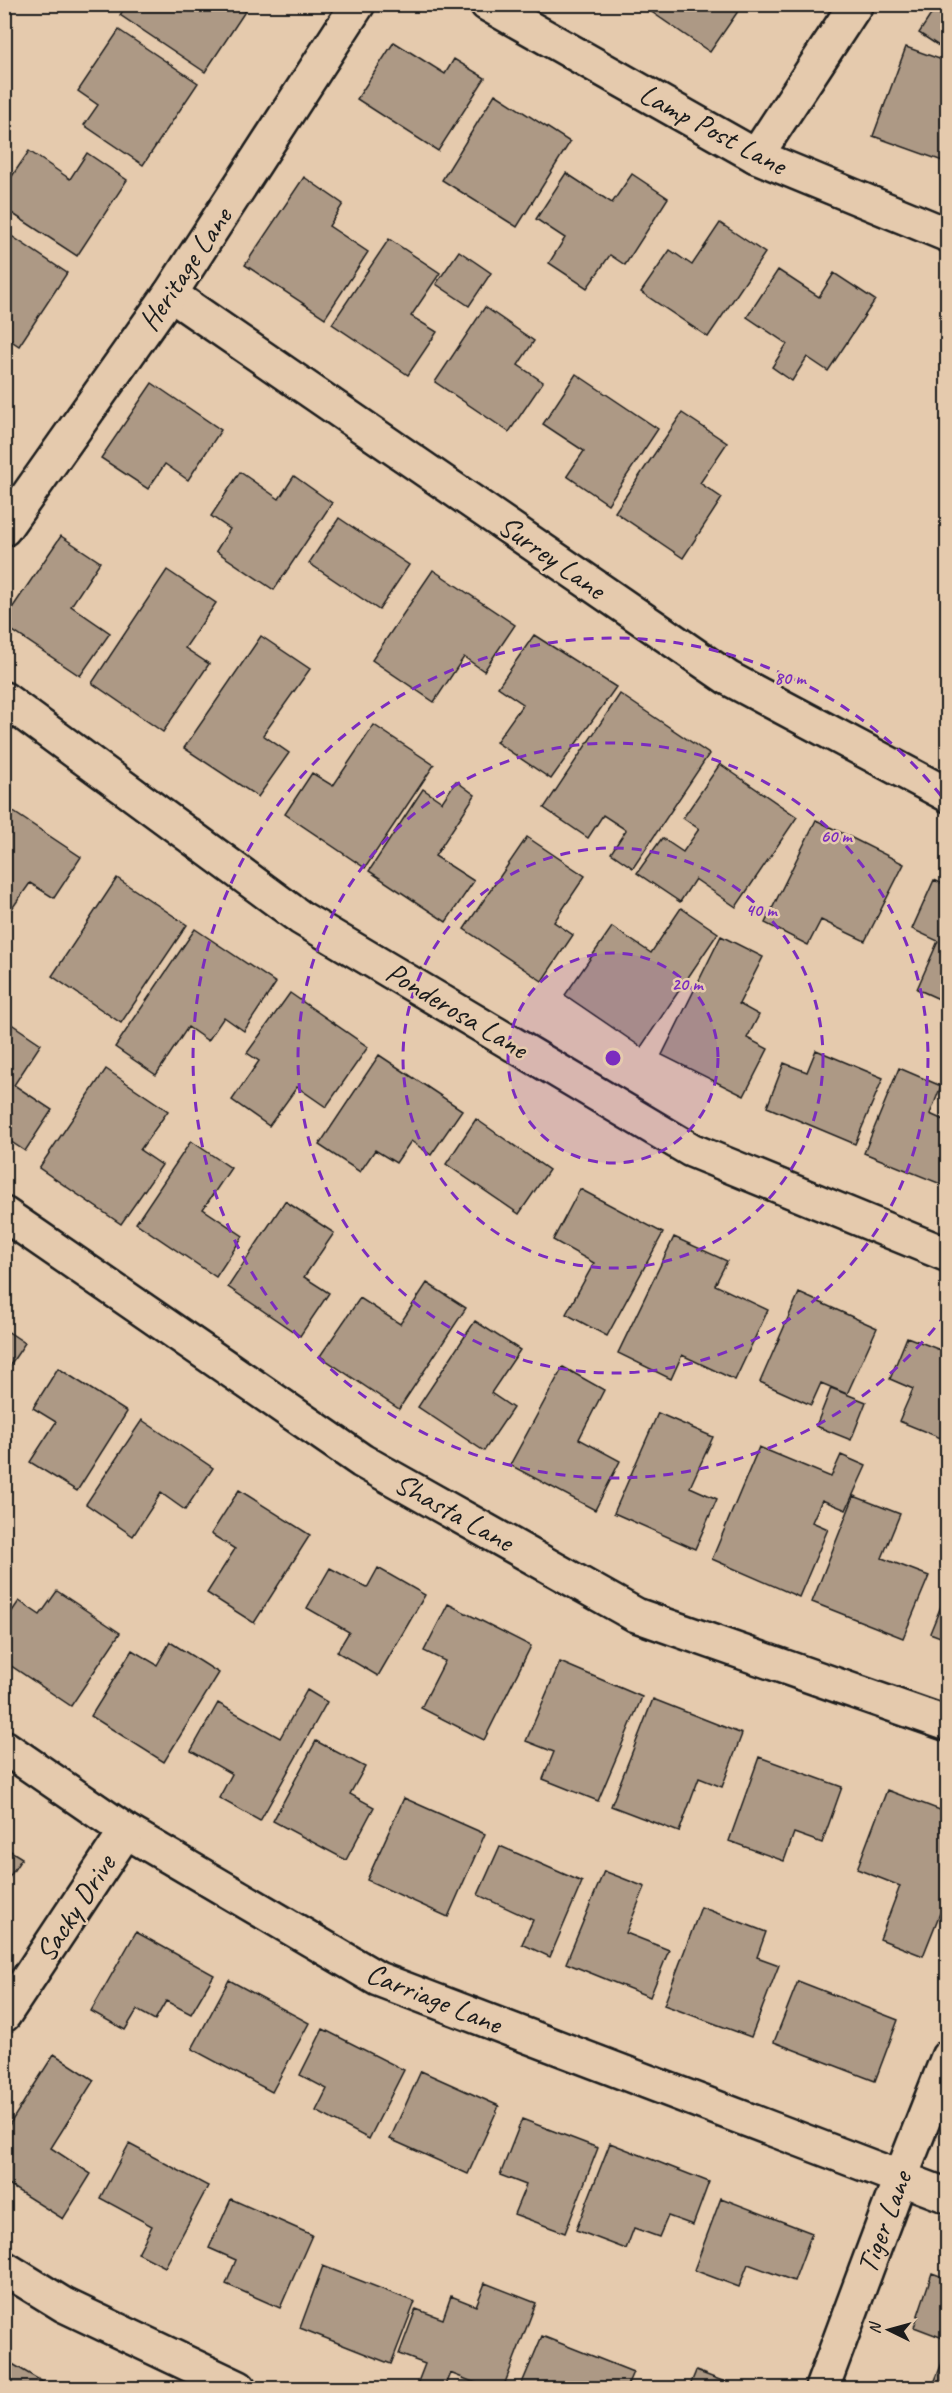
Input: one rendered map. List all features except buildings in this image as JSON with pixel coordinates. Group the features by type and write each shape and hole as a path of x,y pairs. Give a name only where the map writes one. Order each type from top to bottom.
{"street":[{"name":"Heritage Lane","path":"4,529 170,294 358,4"},
{"name":"Lamp Post Lane","path":"487,4 756,156 948,235"},
{"path":"756,156 856,4"},
{"name":"Surrey Lane","path":"170,294 728,678 948,795"},
{"name":"Ponderosa Lane","path":"4,699 301,918 691,1150 948,1255"},
{"name":"Shasta Lane","path":"4,1214 362,1461 636,1615 948,1724"},
{"name":"Carriage Lane","path":"4,1747 126,1831 378,1979 948,2196"},
{"name":"Sacky Drive","path":"4,2015 126,1831"},
{"name":"Tiger Lane","path":"822,2388 948,2057"},
{"path":"4,2268 64,2305 239,2388"}]}
